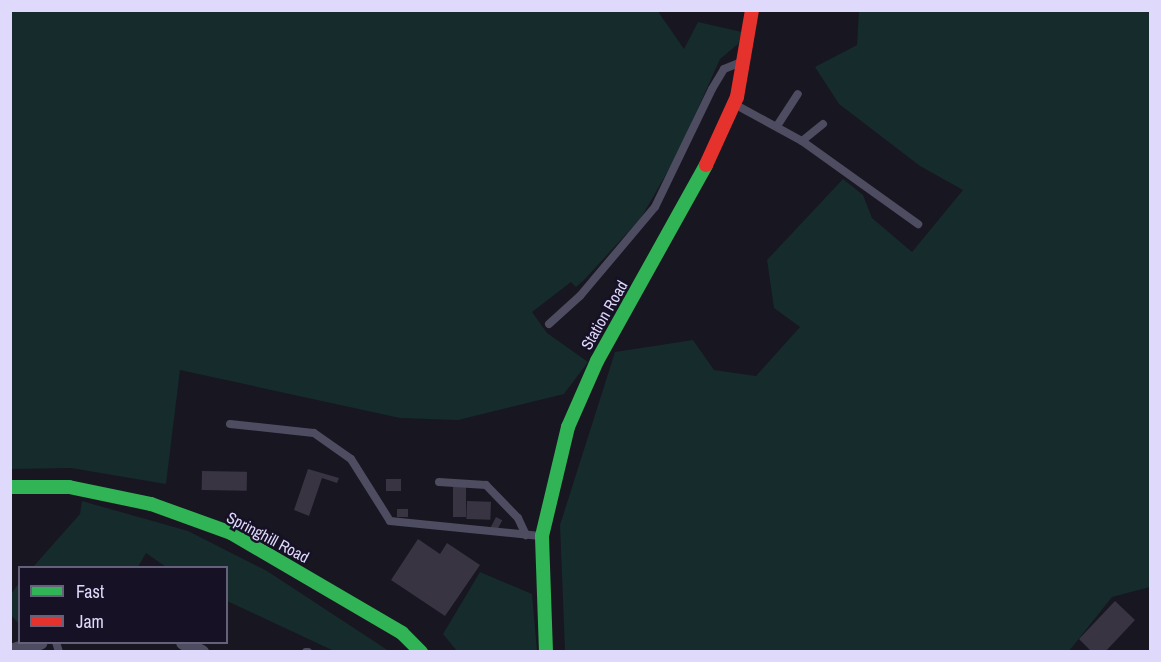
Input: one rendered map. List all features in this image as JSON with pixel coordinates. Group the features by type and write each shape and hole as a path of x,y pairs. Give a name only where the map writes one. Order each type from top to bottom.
{"street":[{"name":"Station Road","path":"546,651 542,536 568,427 594,367 690,198 735,104 752,10"},
{"name":"Springhill Road","path":"10,488 69,487 151,504 231,533 402,633 421,651"},
{"path":"10,651 33,644"},
{"path":"187,644 201,651"}],"lane":[{"path":"549,324 580,296 656,207 712,89 724,69 743,62"},
{"path":"777,126 798,94"},
{"path":"735,104 802,141 918,224"},
{"path":"802,141 823,124"},
{"path":"230,424 314,433 351,459 390,520 542,536"},
{"path":"439,482 486,485 518,518 526,535"}],"green space":[{"path":"657,10 684,49 698,22 742,32 738,44 720,59 677,155 641,218 576,287 571,282 532,312 547,333 588,362 564,394 458,420 400,418 180,370 166,484 71,468 11,469 10,11"},
{"path":"859,11 1150,11 1150,587 1112,597 1069,651 565,651 560,525 615,352 693,340 714,370 756,376 800,327 774,308 767,260 843,179 863,195 872,218 912,252 963,190 920,166 839,104 815,67 857,45"},
{"path":"82,501 188,531 267,571 389,651 334,651 228,601 228,566 165,566 146,553 139,566 34,566 80,514"},
{"path":"480,572 532,594 537,651 457,651 443,634"},
{"path":"18,584 18,623 10,614 11,594"}],"building":[{"path":"308,469 339,478 337,483 322,478 309,516 294,510"},
{"path":"202,471 247,472 247,491 202,490"},
{"path":"386,479 401,479 401,491 386,491"},
{"path":"453,487 466,487 466,517 453,517"},
{"path":"467,501 491,502 490,520 466,519"},
{"path":"397,509 408,509 408,517 397,517"},
{"path":"496,517 502,520 496,532 490,529"},
{"path":"418,539 440,554 447,543 480,565 445,616 391,580"},
{"path":"1115,601 1135,620 1105,652 1092,652 1079,639"}],"traffic: fast":[{"path":"546,652 542,536 568,427 597,361 706,165"},
{"path":"10,487 69,487 151,504 231,533 402,633 421,652"}],"traffic: jam":[{"path":"706,165 737,97 752,10"}]}
